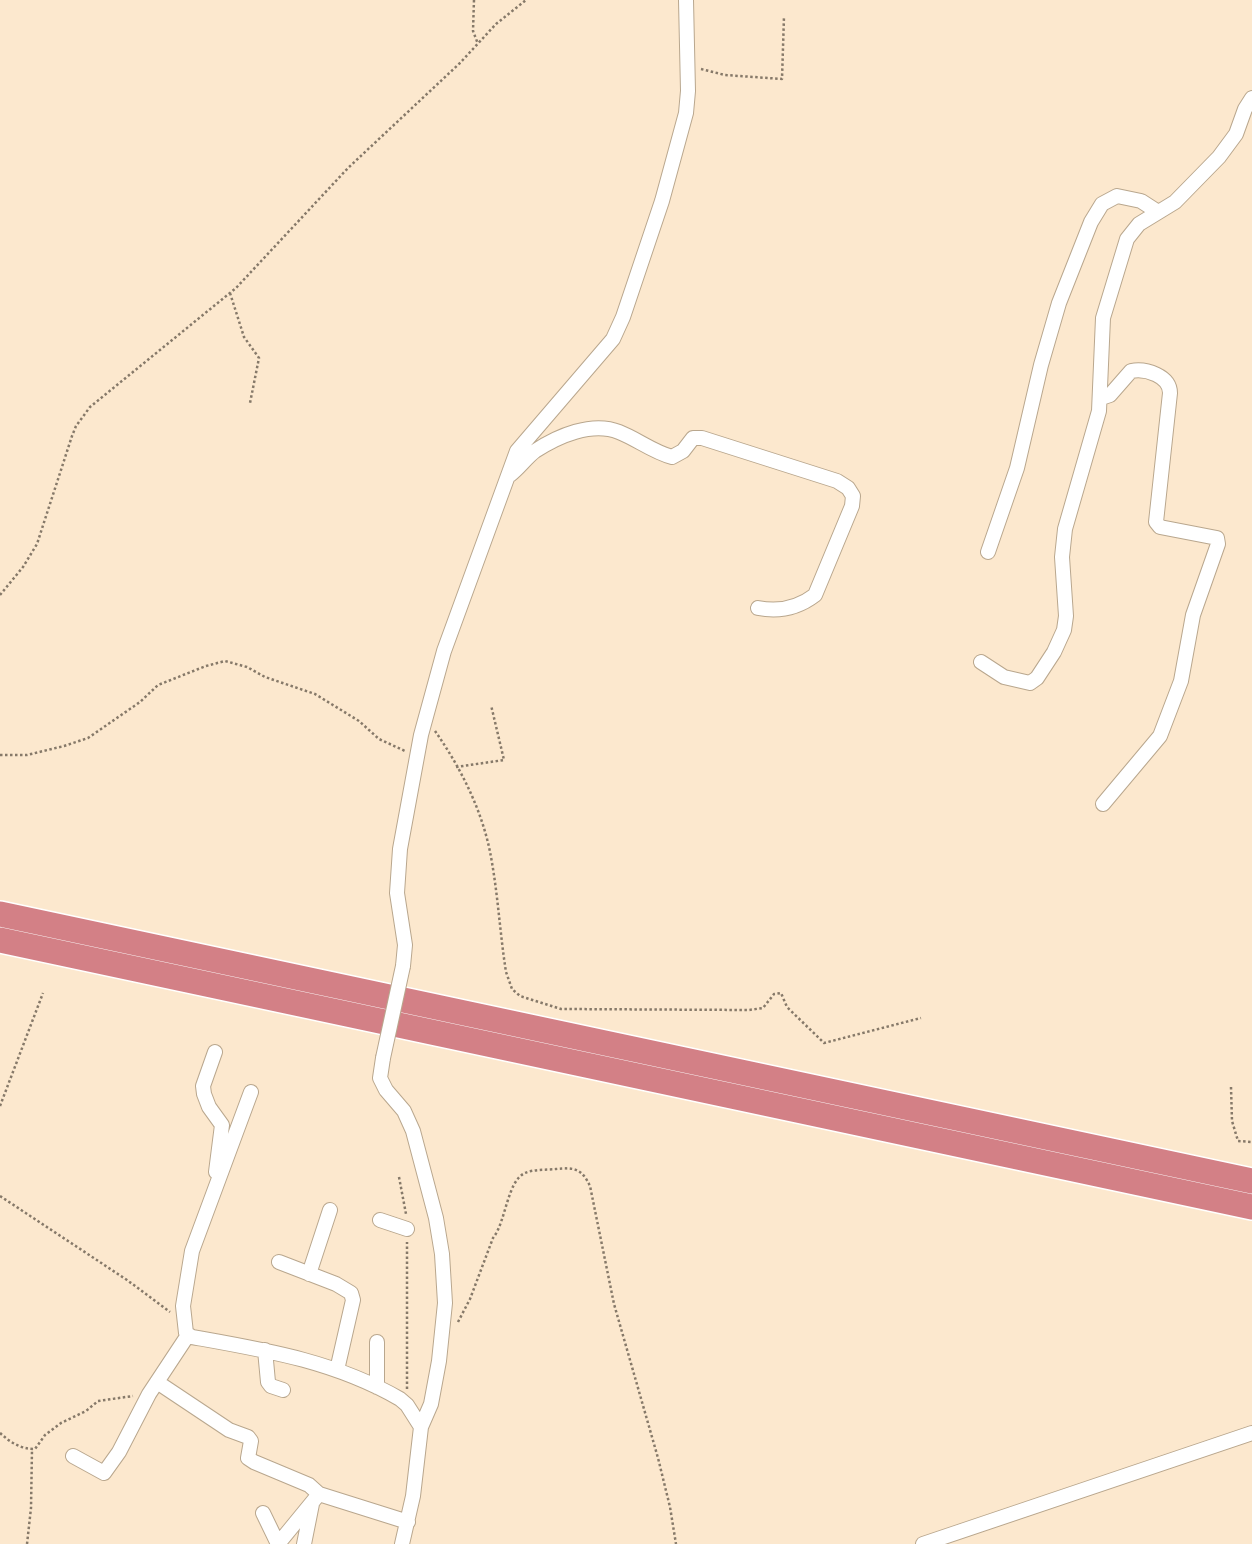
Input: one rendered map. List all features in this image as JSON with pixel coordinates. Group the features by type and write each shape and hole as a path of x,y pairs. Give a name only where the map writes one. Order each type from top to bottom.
{"highway":[{"path":"0,914 1252,1181"},
{"path":"0,940 1252,1207"}],"street":[{"path":"402,1544 408,1522 415,1480 421,1427 435,1387 442,1336 444,1288 436,1218 413,1131 404,1111 386,1090 380,1078 403,966 405,945 400,915 397,870 416,758 447,642 517,451 605,349 618,330 645,256 686,113 688,66 686,0"},
{"path":"981,662 1004,677 1030,683 1037,678 1054,652 1064,630 1066,616 1062,556 1065,529 1094,434 1101,398 1103,324 1108,300 1131,231 1176,202 1219,157 1236,134 1244,109 1252,98"},
{"path":"988,552 1017,468 1059,303 1090,222 1102,204 1116,196 1141,201 1158,212"},
{"path":"1101,398 1110,395 1130,371 1139,370 1156,375 1168,383 1170,393 1156,522 1157,525 1164,528 1217,538 1218,544 1193,615 1181,682 1163,730 1150,750 1103,804"},
{"path":"507,477 535,452 546,445 566,435 604,427 672,457 683,451 692,438 702,438 800,468 837,481 848,488 853,496 852,506 815,595 785,609 775,611 758,608"},
{"path":"215,1052 203,1086 206,1101 222,1125 216,1165 216,1187"},
{"path":"73,1456 104,1473 119,1452 147,1396 157,1382 186,1329 185,1286 192,1251 251,1092"},
{"path":"309,1274 330,1210"},
{"path":"380,1220 407,1228"},
{"path":"279,1262 336,1284 351,1293 353,1300 337,1370"},
{"path":"186,1329 306,1359 337,1370 377,1387 407,1405 421,1427"},
{"path":"377,1342 377,1387"},
{"path":"265,1350 268,1382 271,1386 282,1390"},
{"path":"157,1382 229,1430 248,1437 251,1441 248,1458 309,1485 316,1499 304,1544"},
{"path":"924,1544 1252,1433"},
{"path":"316,1499 408,1522"},
{"path":"263,1513 278,1544 316,1499"}],"path":[{"path":"474,0 473,30 478,44"},
{"path":"0,595 23,567 37,544 62,462 76,426 86,412 230,293 348,168 478,44 496,24 526,0"},
{"path":"688,66 725,75 782,79 784,16"},
{"path":"230,293 244,337 259,358 250,403"},
{"path":"0,755 27,755 88,738 140,702 158,685 198,668 225,661 247,667 265,677 315,694 359,720 379,739 416,758"},
{"path":"456,767 504,760 491,705"},
{"path":"426,718 448,750 471,793 491,855 506,972 512,989 520,996 549,1007 561,1009 749,1010 763,1008 774,994 782,993 787,1006 824,1043 922,1018"},
{"path":"0,1106 43,993"},
{"path":"1231,1087 1232,1121 1238,1141 1252,1142"},
{"path":"442,1336 450,1334 470,1299 493,1238 500,1230 511,1192 520,1176 528,1172 566,1168 577,1169 584,1174 590,1186 614,1304 670,1507 676,1544"},
{"path":"399,1177 405,1200 407,1228 407,1405"},
{"path":"0,1196 156,1299 186,1329"},
{"path":"0,1433 18,1446 32,1449 61,1423 86,1411 98,1401 115,1397 147,1396"},
{"path":"27,1544 31,1508 32,1449"}]}
